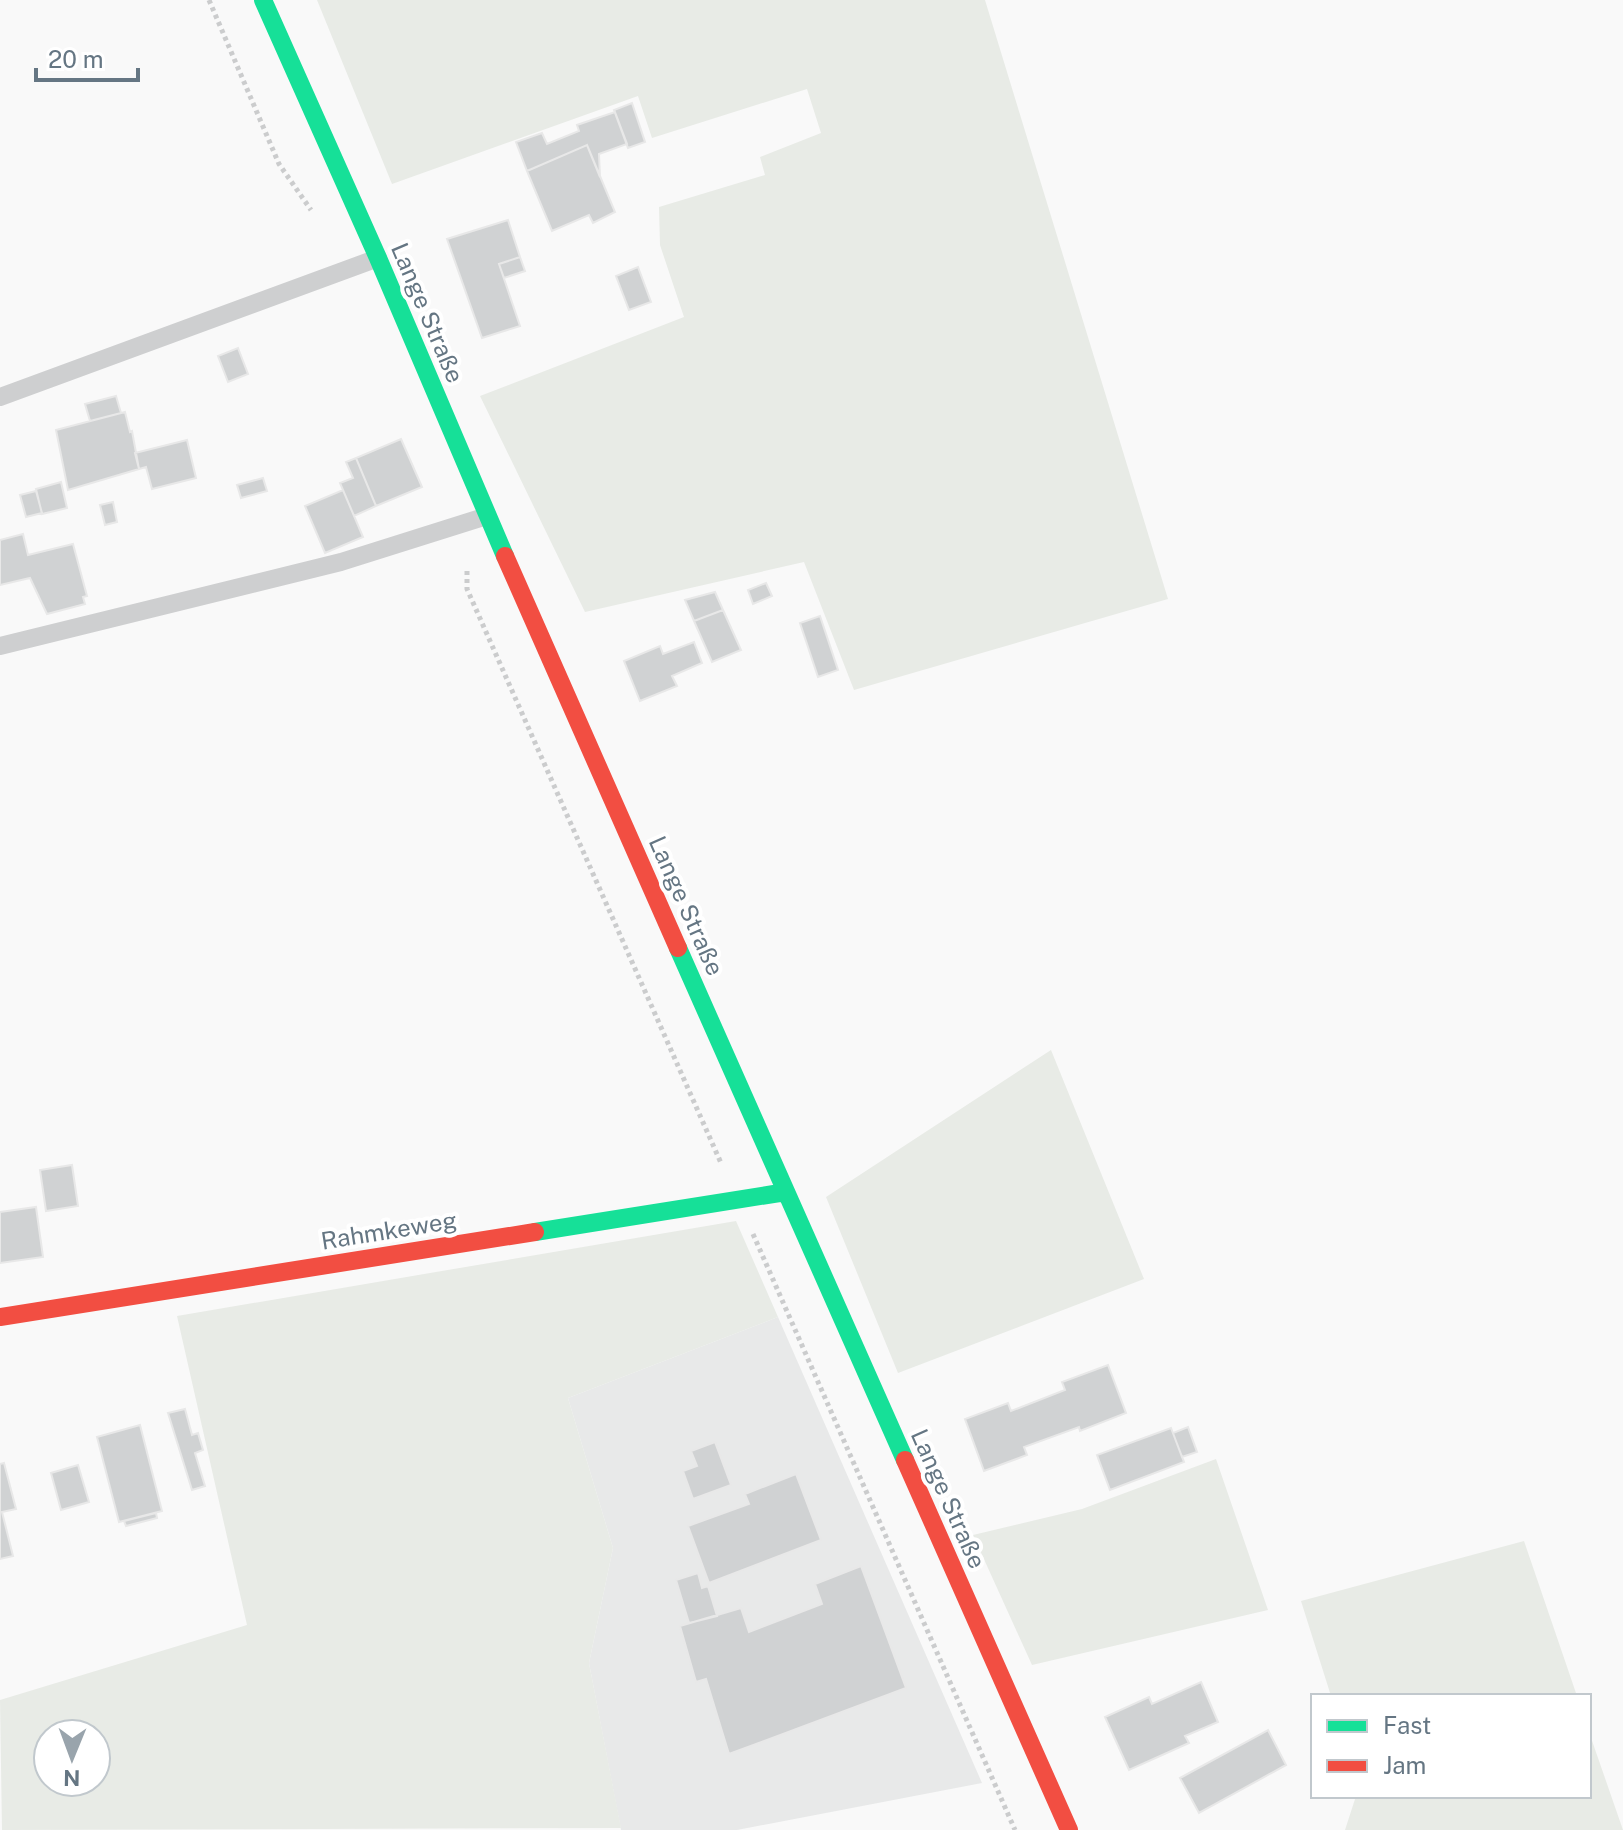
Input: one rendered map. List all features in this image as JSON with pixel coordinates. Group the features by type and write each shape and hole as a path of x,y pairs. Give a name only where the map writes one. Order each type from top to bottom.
{"street":[{"name":"Lange Straße","path":"263,0 378,258 487,516 1069,1830"},
{"name":"Rahmkeweg","path":"0,1317 786,1192"}],"lane":[{"path":"0,397 378,258"},
{"path":"0,646 341,562 487,516"}],"path":[{"path":"209,0 279,164 312,211"},
{"path":"466,522 467,589 1015,1830"}],"shaded area":[{"path":"317,0 985,0 1168,599 854,690 804,562 585,612 480,396 684,317 660,245 659,207 765,175 760,157 821,133 807,89 652,138 638,96 392,184"},
{"path":"1051,1050 1144,1279 898,1373 826,1197"},
{"path":"736,1221 778,1317 568,1398 613,1548 589,1663 621,1828 2,1830 0,1700 247,1625 177,1316"},
{"path":"778,1317 982,1783 737,1830 621,1830 589,1663 613,1548 568,1398"},
{"path":"1216,1459 1268,1610 1032,1665 973,1535 1082,1509"},
{"path":"1524,1541 1576,1694 1330,1694 1301,1601"},
{"path":"1591,1738 1623,1830 1345,1830 1355,1798 1591,1798"}],"building":[{"path":"632,103 645,142 628,148 614,110"},
{"path":"615,112 627,144 599,154 600,177 587,145 527,171 516,142 542,133 547,144 579,131 577,125"},
{"path":"587,145 615,212 593,223 589,215 552,231 527,171"},
{"path":"508,220 520,257 499,264 520,326 482,338 447,239"},
{"path":"520,257 525,271 504,278 499,264"},
{"path":"638,267 651,302 629,310 616,276"},
{"path":"238,348 248,374 228,382 218,356"},
{"path":"116,396 121,413 90,421 85,404"},
{"path":"125,412 139,469 68,490 56,430"},
{"path":"401,439 422,487 376,506 356,458"},
{"path":"187,440 196,478 152,489 146,467 139,469 135,453"},
{"path":"356,458 376,506 354,516 340,483 353,478 346,462"},
{"path":"263,478 267,491 241,498 237,485"},
{"path":"61,482 67,508 42,514 36,489"},
{"path":"343,490 363,537 325,553 305,506"},
{"path":"36,491 42,513 26,517 20,495"},
{"path":"113,502 117,522 105,525 100,505"},
{"path":"23,534 28,555 73,544 87,596 83,597 85,604 47,614 30,578 0,585 0,540"},
{"path":"766,583 772,596 753,604 748,590"},
{"path":"715,592 723,610 694,621 685,600"},
{"path":"723,610 741,650 712,662 694,621"},
{"path":"820,616 838,670 818,677 800,623"},
{"path":"694,642 702,663 672,676 677,686 640,701 624,661 660,646 663,654"},
{"path":"72,1165 78,1206 46,1211 40,1170"},
{"path":"36,1207 43,1257 0,1263 0,1212"},
{"path":"1108,1365 1126,1413 1080,1431 1079,1427 1024,1447 1027,1455 984,1471 965,1419 1008,1403 1011,1411 1065,1390 1062,1382"},
{"path":"185,1409 192,1435 198,1433 203,1450 195,1453 205,1486 192,1490 168,1413"},
{"path":"140,1425 162,1511 119,1522 97,1437"},
{"path":"1188,1427 1197,1452 1182,1457 1173,1433"},
{"path":"1171,1428 1184,1462 1110,1490 1097,1455"},
{"path":"715,1442 731,1485 693,1499 683,1471 697,1466 691,1451"},
{"path":"4,1463 16,1509 2,1512 13,1556 0,1559 0,1464"},
{"path":"78,1465 89,1502 61,1510 51,1473"},
{"path":"796,1474 821,1540 709,1583 688,1526 749,1504 745,1494"},
{"path":"156,1513 157,1518 126,1526 124,1521"},
{"path":"861,1566 906,1688 729,1754 706,1679 696,1682 680,1626 741,1608 749,1632 822,1604 815,1584"},
{"path":"698,1573 702,1588 708,1586 717,1616 689,1623 676,1580"},
{"path":"1201,1682 1218,1722 1185,1736 1189,1743 1129,1770 1105,1717 1149,1697 1152,1704"},
{"path":"1268,1730 1286,1765 1199,1813 1180,1778"}],"traffic: fast":[{"path":"263,0 378,258 505,556"},
{"path":"678,948 905,1460"},
{"path":"535,1232 786,1192"}],"traffic: jam":[{"path":"505,556 678,948"},
{"path":"0,1317 535,1232"},
{"path":"905,1460 1069,1830"}]}
